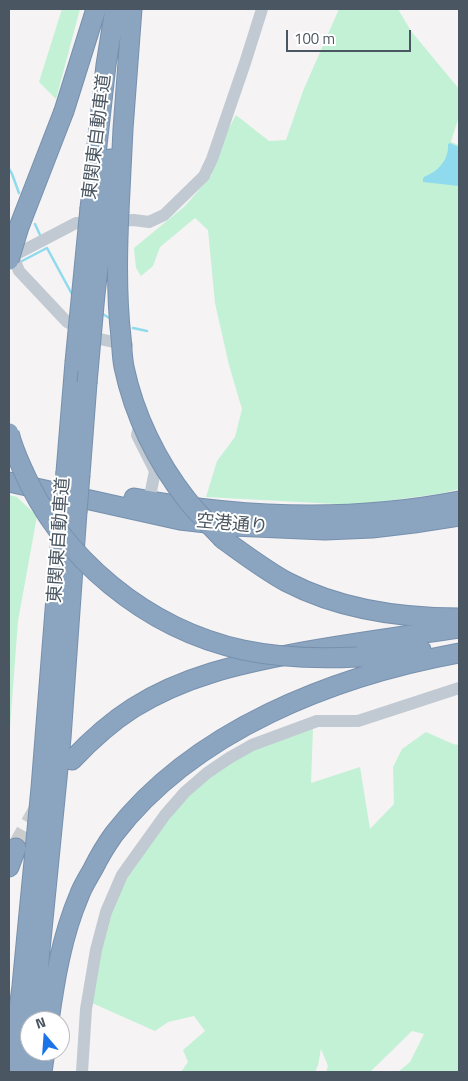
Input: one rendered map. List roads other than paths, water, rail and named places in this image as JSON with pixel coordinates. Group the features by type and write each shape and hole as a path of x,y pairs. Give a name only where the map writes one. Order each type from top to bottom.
{"highway":[{"path":"10,258 19,227 64,112 96,9"},
{"name":"東関東自動車道","path":"11,1072 23,976 70,510 73,473 75,362 109,212 106,65 115,9"},
{"name":"東関東自動車道","path":"73,473 87,383 95,294 109,212 120,70 130,9"},
{"path":"109,212 124,366 134,403 148,437 166,471 187,501 224,539 243,554 287,582 326,598 355,607 380,612 459,618"},
{"path":"9,433 18,460 38,501 80,556 110,584 169,623 219,644 244,650 304,658 376,656 459,645"},
{"name":"空港通り","path":"9,470 118,495 226,511 311,516 375,513 459,501"},
{"name":"空港通り","path":"9,482 180,520 233,526 325,530 372,528 414,524 459,516"},
{"name":"東関東自動車道","path":"34,1011 60,738 70,510"},
{"path":"72,760 84,747 132,709 160,693 190,680 260,660 377,639 459,628"},
{"path":"51,1011 59,959 79,894 114,834 134,811 168,778 223,739 263,717 299,701 374,674 427,659 459,653"},
{"path":"9,867 16,848"}],"street":[{"path":"127,345 100,339 66,322 18,271 10,258 76,223 109,212 134,220 149,222 164,215 204,176 212,159 240,80 262,9"},
{"path":"109,212 123,275 127,345 143,411 136,435 155,471 149,500"},
{"path":"82,1072 86,1010 96,950 106,912 122,875 185,792 206,773 252,745 318,722 358,721 459,688"}],"water":[{"path":"448,144 459,147 459,186 423,182 424,177 435,171 443,162 447,155"}],"waterway":[{"path":"9,169 19,193"},
{"path":"35,224 40,235"},
{"path":"22,261 47,248 73,296"},
{"path":"101,313 111,319"},
{"path":"133,328 147,331"}],"tunnel":[{"path":"16,848 40,806"}]}
